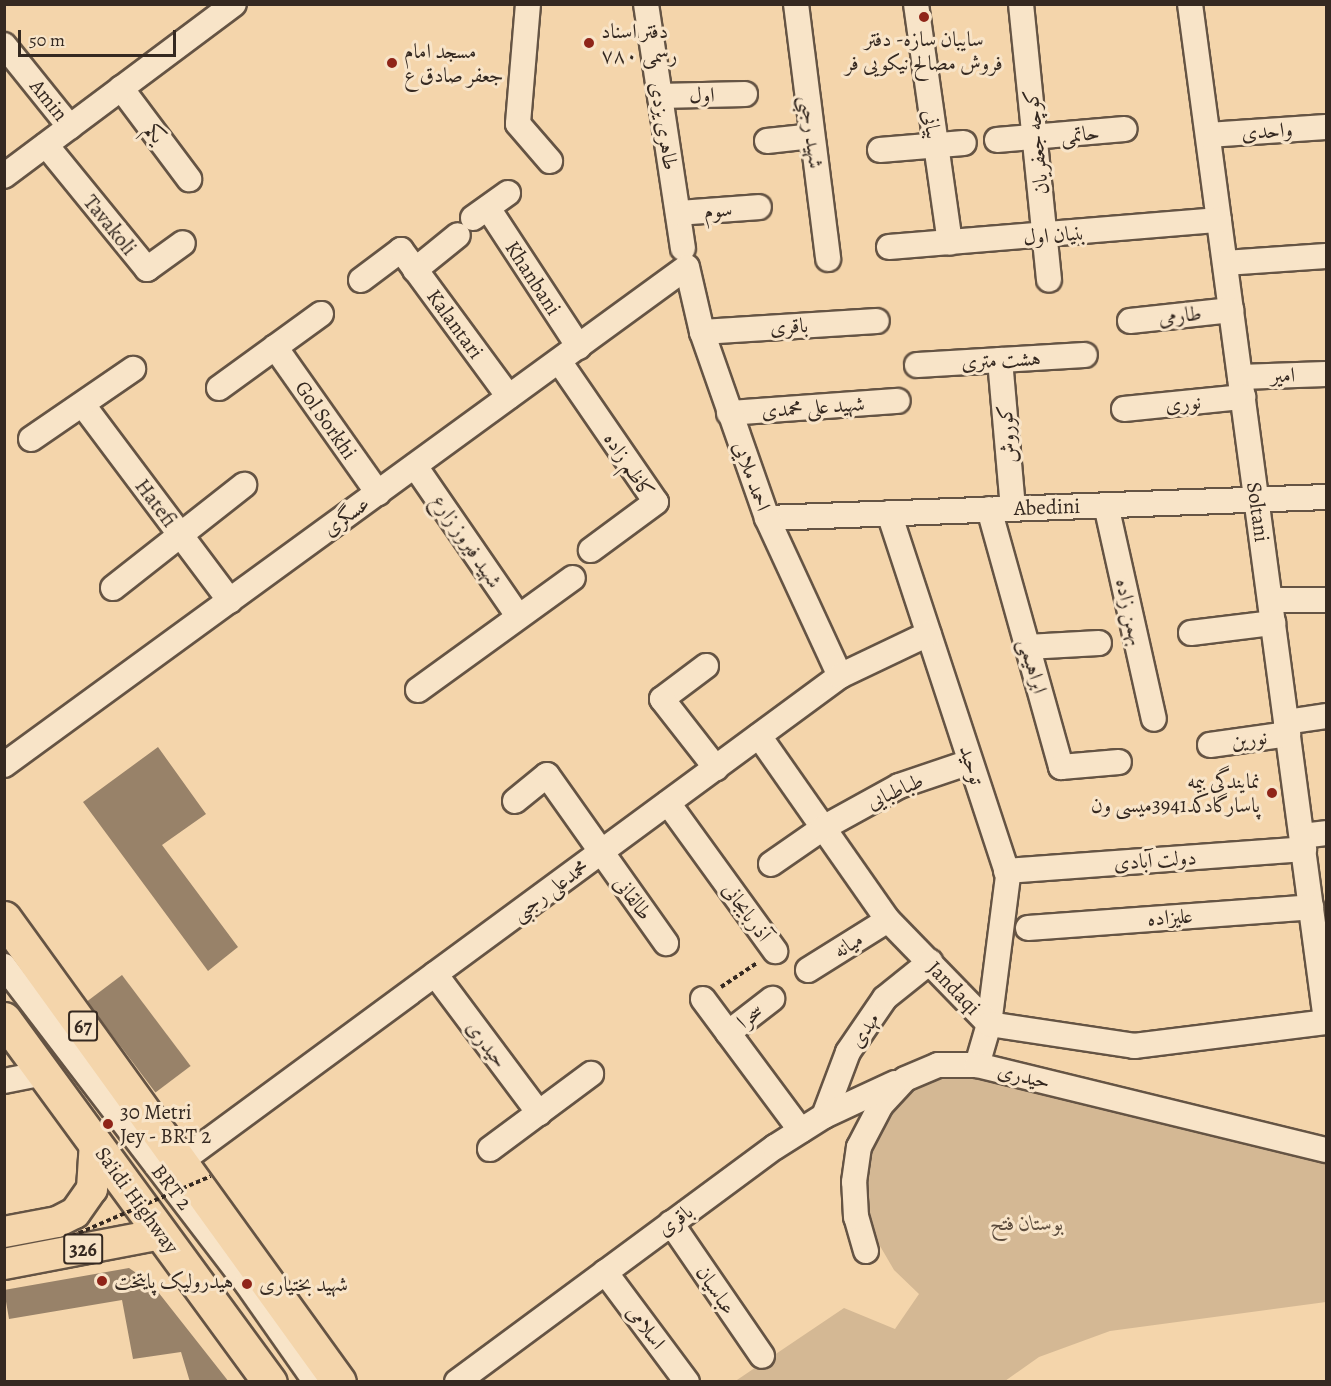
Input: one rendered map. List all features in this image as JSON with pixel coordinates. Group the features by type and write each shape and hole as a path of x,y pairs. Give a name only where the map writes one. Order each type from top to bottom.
{"highway":[{"name":"67","path":"4,918 339,1382"},
{"name":"Sa'idi Highway","path":"4,1019 270,1382"}],"main road":[{"name":"326","path":"19,1229 57,1222 75,1213 84,1202 95,1176 95,1141"},
{"name":"326","path":"4,1264 161,1234"}],"street":[{"path":"4,176 234,4"},
{"path":"528,4 518,124 550,161"},
{"name":"طاهری یزدی","path":"646,4 685,258"},
{"name":"شهید رجبی","path":"796,4 828,259"},
{"name":"بیانی","path":"916,4 950,243"},
{"name":"کوچه جعفریان","path":"1021,4 1049,280"},
{"name":"Soltani","path":"1190,4 1326,1021"},
{"name":"Amin","path":"4,45 70,126"},
{"name":"یکم","path":"121,88 189,179"},
{"name":"اول","path":"660,96 745,94"},
{"name":"واحدی","path":"1208,135 1326,127"},
{"name":"حاتمی","path":"997,140 1125,129"},
{"path":"767,141 812,136"},
{"path":"880,150 964,143"},
{"name":"Tavakoli","path":"46,145 147,269 183,243"},
{"path":"415,270 508,193"},
{"name":"سوم","path":"678,213 759,207"},
{"name":"بنیان اول","path":"889,247 1219,220"},
{"name":"Khanbani","path":"473,221 579,347"},
{"name":"Kalantari","path":"361,280 401,250 509,397"},
{"path":"1225,263 1326,256"},
{"name":"احمد ملایی","path":"685,258 702,332 767,518 840,676"},
{"name":"عسگری","path":"4,765 579,347 685,258"},
{"name":"طارمی","path":"1130,321 1231,310"},
{"path":"219,388 321,314"},
{"name":"باقری","path":"702,332 877,321"},
{"name":"Gol Sorkhi","path":"275,347 378,493"},
{"name":"هشت متری","path":"917,365 1085,355"},
{"name":"کوروش","path":"1000,360 1013,508"},
{"name":"کاظم زاده","path":"559,361 656,502 591,550"},
{"path":"31,440 133,369"},
{"name":"امیر","path":"1242,387 1326,374"},
{"name":"نوری","path":"1124,409 1242,387"},
{"name":"شهید علی محمدی","path":"729,413 898,401"},
{"name":"Hatefi","path":"82,405 230,601"},
{"name":"شهید فیروز زارع","path":"415,466 518,616"},
{"path":"113,588 244,485"},
{"name":"Abedini","path":"767,518 1326,497"},
{"name":"بهمن زاده","path":"1106,505 1154,719"},
{"name":"ابراهیمی","path":"989,509 1061,767 1119,762"},
{"name":"توحید","path":"889,513 1006,871 989,1024 977,1065"},
{"path":"418,690 573,578"},
{"path":"1191,633 1272,611 1326,600"},
{"name":"محمدعلی رجبی","path":"180,1162 840,676 928,634"},
{"path":"1027,647 1099,643"},
{"path":"706,666 662,699 716,768"},
{"name":"نورین","path":"1210,745 1287,728 1326,716"},
{"name":"Jandaqi","path":"759,736 888,920 989,1024 1134,1046 1326,1021"},
{"name":"طباطبایی","path":"771,864 823,828 899,786 970,762"},
{"name":"طالقانی","path":"515,801 547,775 600,853 666,943"},
{"name":"آذربایجانی","path":"668,803 776,951"},
{"name":"دولت آبادی","path":"1006,871 1303,842 1326,833"},
{"name":"علیزاده","path":"1028,928 1311,907"},
{"name":"میانه","path":"808,970 888,920"},
{"name":"مهدی","path":"824,1116 848,1052 885,998 930,963"},
{"name":"BRT 2","path":"4,966 247,1284 316,1382"},
{"name":"حیدری","path":"435,974 539,1113"},
{"path":"4,978 299,1382"},
{"path":"703,999 801,1131"},
{"name":"سحرا","path":"728,1033 772,999"},
{"name":"حیدری","path":"866,1251 856,1217 854,1182 859,1147 881,1105 905,1078 938,1065 977,1065 1326,1150"},
{"path":"4,1081 44,1074"},
{"path":"490,1149 591,1074"},
{"name":"باقری","path":"457,1382 671,1223 801,1131 824,1116 905,1078"},
{"name":"عباسیان","path":"671,1223 762,1356"},
{"name":"اسلامی","path":"605,1272 687,1382"}],"path":[{"name":"آذربایجانی","path":"703,999 776,951"},
{"path":"72,1236 211,1176"}],"green space":[{"name":"بوستان فتح","path":"939,1077 976,1078 1326,1163 1326,1302 1110,1331 1039,1357 1005,1381 734,1382 844,1308 895,1329 919,1294 894,1270 873,1234 863,1206 864,1166 891,1106 915,1087"}],"building":[{"path":"158,747 206,814 162,845 238,947 208,971 83,802"},
{"path":"122,975 191,1066 155,1093 87,1001"},
{"path":"129,1268 151,1283 229,1382 190,1382 181,1352 133,1359 122,1300 9,1319 4,1290"}],"place":[{"name":"سایبان سازه- دفتر فروش مصالح نیکویی فر","path":"924,17"},
{"name":"دفتر اسناد رسمی ۷۸۰","path":"589,43"},
{"name":"مسجد امام جعفر صادق ع","path":"392,63"},
{"name":"نمایندگی بیمه پاسارگادکد3941میسی ون","path":"1272,793"},
{"name":"30 Metri Jey - BRT 2","path":"108,1124"},
{"name":"هیدرولیک پایتخت","path":"102,1281"},
{"name":"شهید بختیاری","path":"247,1284"}]}
